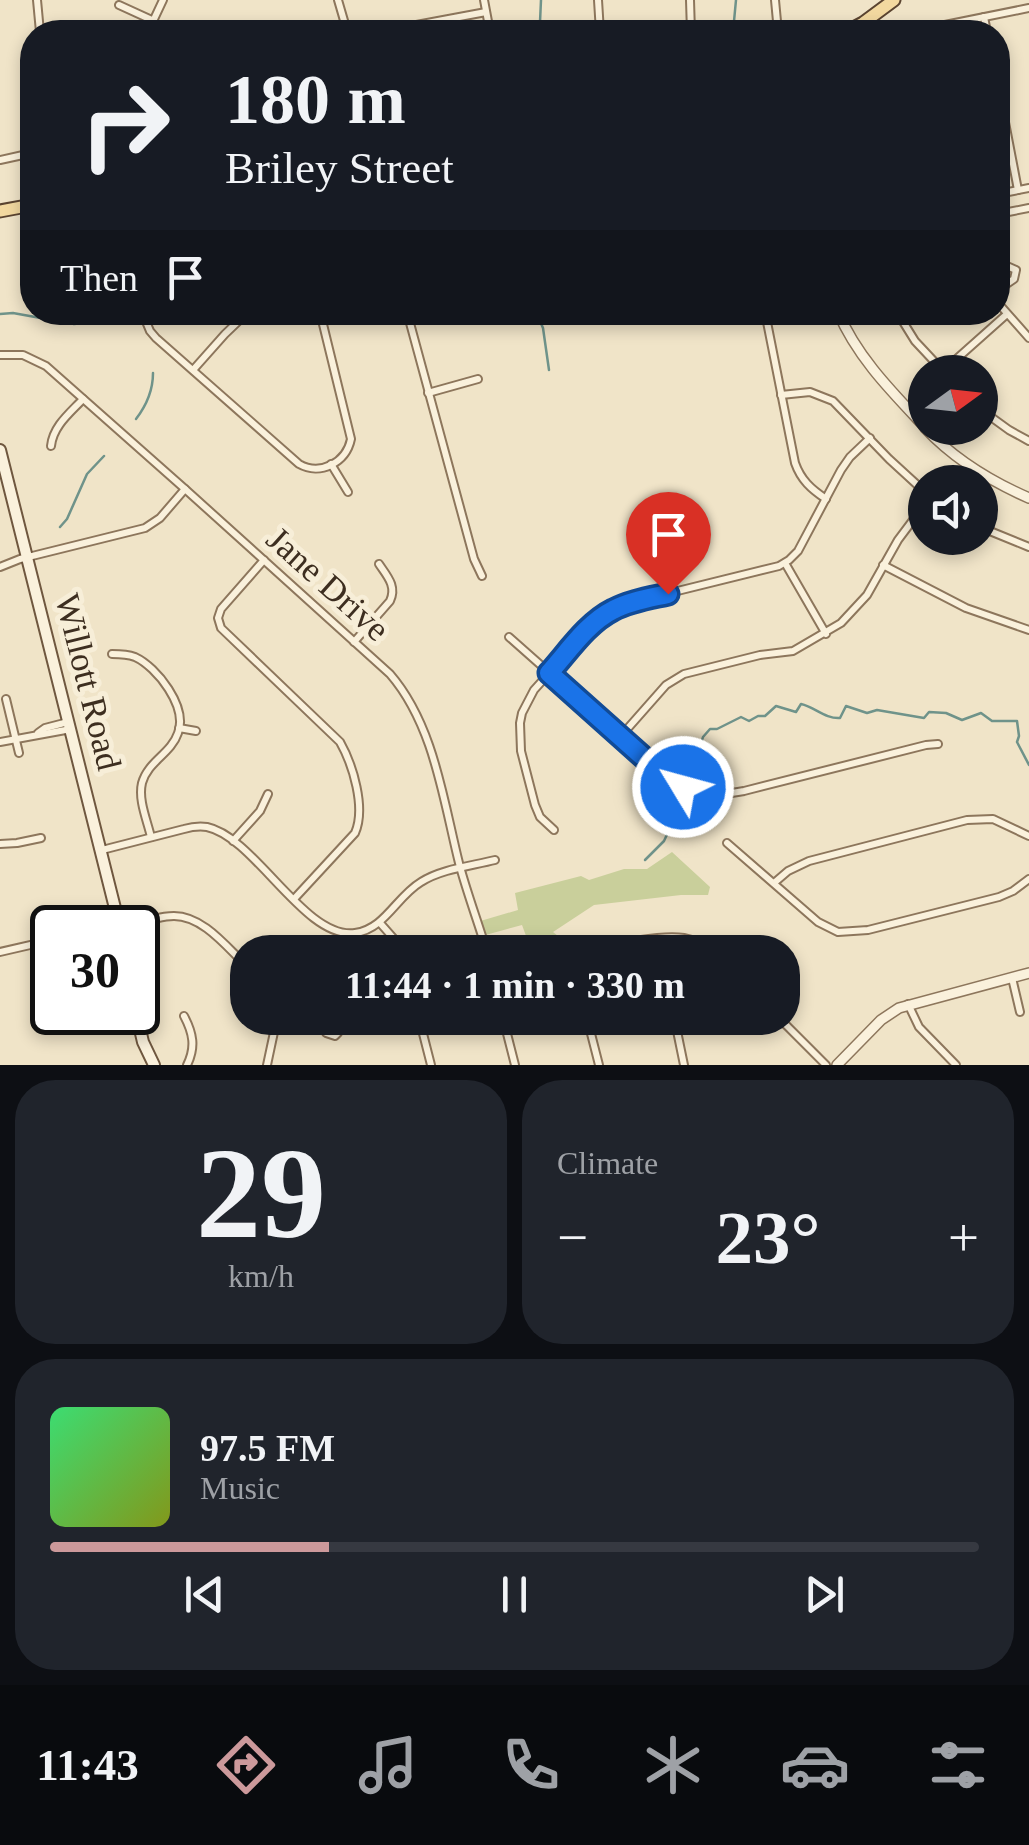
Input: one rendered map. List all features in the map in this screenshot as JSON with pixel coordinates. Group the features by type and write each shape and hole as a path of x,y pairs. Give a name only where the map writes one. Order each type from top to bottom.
{"main road":[{"path":"869,20 894,0"},
{"name":"Willott Road","path":"0,450 113,905"},
{"path":"141,1035 154,1065"}],"street":[{"path":"484,0 488,20"},
{"path":"119,4 152,20"},
{"path":"968,20 1029,8"},
{"path":"443,20 486,12"},
{"path":"1010,148 1018,190"},
{"path":"1010,192 1029,188"},
{"path":"1010,317 1029,338"},
{"path":"147,325 192,370 299,464 316,470 348,450 352,439 323,325"},
{"path":"192,370 234,325"},
{"path":"410,325 482,576"},
{"path":"767,325 794,462 800,476 826,499"},
{"path":"845,325 870,366 908,408"},
{"path":"905,325 928,355"},
{"path":"962,355 995,325"},
{"name":"Jane Drive","path":"0,355 17,354 37,360 186,488 402,689 422,723 482,935"},
{"path":"428,393 478,379"},
{"path":"781,395 798,392 826,397 841,407 908,477"},
{"path":"52,446 52,435 59,424 83,399"},
{"path":"998,422 1029,440"},
{"path":"554,830 537,812 519,736 528,701 549,673 596,620 612,610 785,563 798,551 850,456 870,438"},
{"path":"946,445 966,463 1029,498"},
{"path":"331,464 348,492"},
{"path":"0,567 145,528 160,518 186,488"},
{"path":"620,736 666,686 684,674 760,654 793,651 826,634 860,604 908,527"},
{"path":"998,535 1029,548"},
{"path":"264,560 221,609 221,628 340,742 361,808 354,833 294,899"},
{"path":"785,563 826,634"},
{"path":"354,642 394,594 379,564"},
{"path":"883,565 966,608 1029,630"},
{"path":"508,637 679,785 711,794 744,791 938,744"},
{"path":"112,654 130,655 152,669 173,698 180,720 171,744 147,770 142,786 151,836"},
{"path":"6,699 19,753"},
{"path":"0,742 47,735 70,725"},
{"path":"179,728 196,730"},
{"path":"232,841 260,811 268,794"},
{"path":"774,883 809,860 967,820 994,820 1029,836"},
{"path":"102,850 197,826 214,830 232,841 316,919 333,930 354,933 380,923 420,882 495,860"},
{"path":"0,844 41,838"},
{"path":"727,843 828,929 850,933 999,896 1029,879"},
{"path":"160,918 194,920 230,951"},
{"path":"380,923 391,935"},
{"path":"0,952 30,945"},
{"path":"837,1065 890,1012 1029,974"},
{"path":"1012,978 1020,1012"},
{"path":"908,1004 919,1028 956,1065"},
{"path":"184,1016 193,1040 187,1065"},
{"path":"267,1065 273,1035"},
{"path":"423,1035 431,1065"},
{"path":"508,1035 515,1065"},
{"path":"590,1035 598,1065"},
{"path":"677,1035 684,1065"},
{"path":"796,1035 826,1065"}],"green space":[{"path":"672,852 710,887 708,895 594,905 553,932 557,935 526,935 522,925 482,935 477,922 518,910 515,893 581,876 589,880 624,869 647,869"}],"waterway":[{"path":"540,20 541,0"},
{"path":"734,20 736,0"},
{"path":"0,314 20,314"},
{"path":"542,325 549,370"},
{"path":"136,419 148,398 153,373"},
{"path":"60,527 87,474 104,456"},
{"path":"690,769 695,748 700,747 710,729 741,717 749,721 765,716 776,706 796,712 801,704 835,718 840,718 846,706 867,713 877,710 924,718 929,712 946,713 962,720 981,713 992,721 1017,721 1017,742 1029,765"},
{"path":"645,860 664,841 681,804"}],"route":[{"path":"668,594 621,606 596,620 549,673 651,764 683,787"}]}
